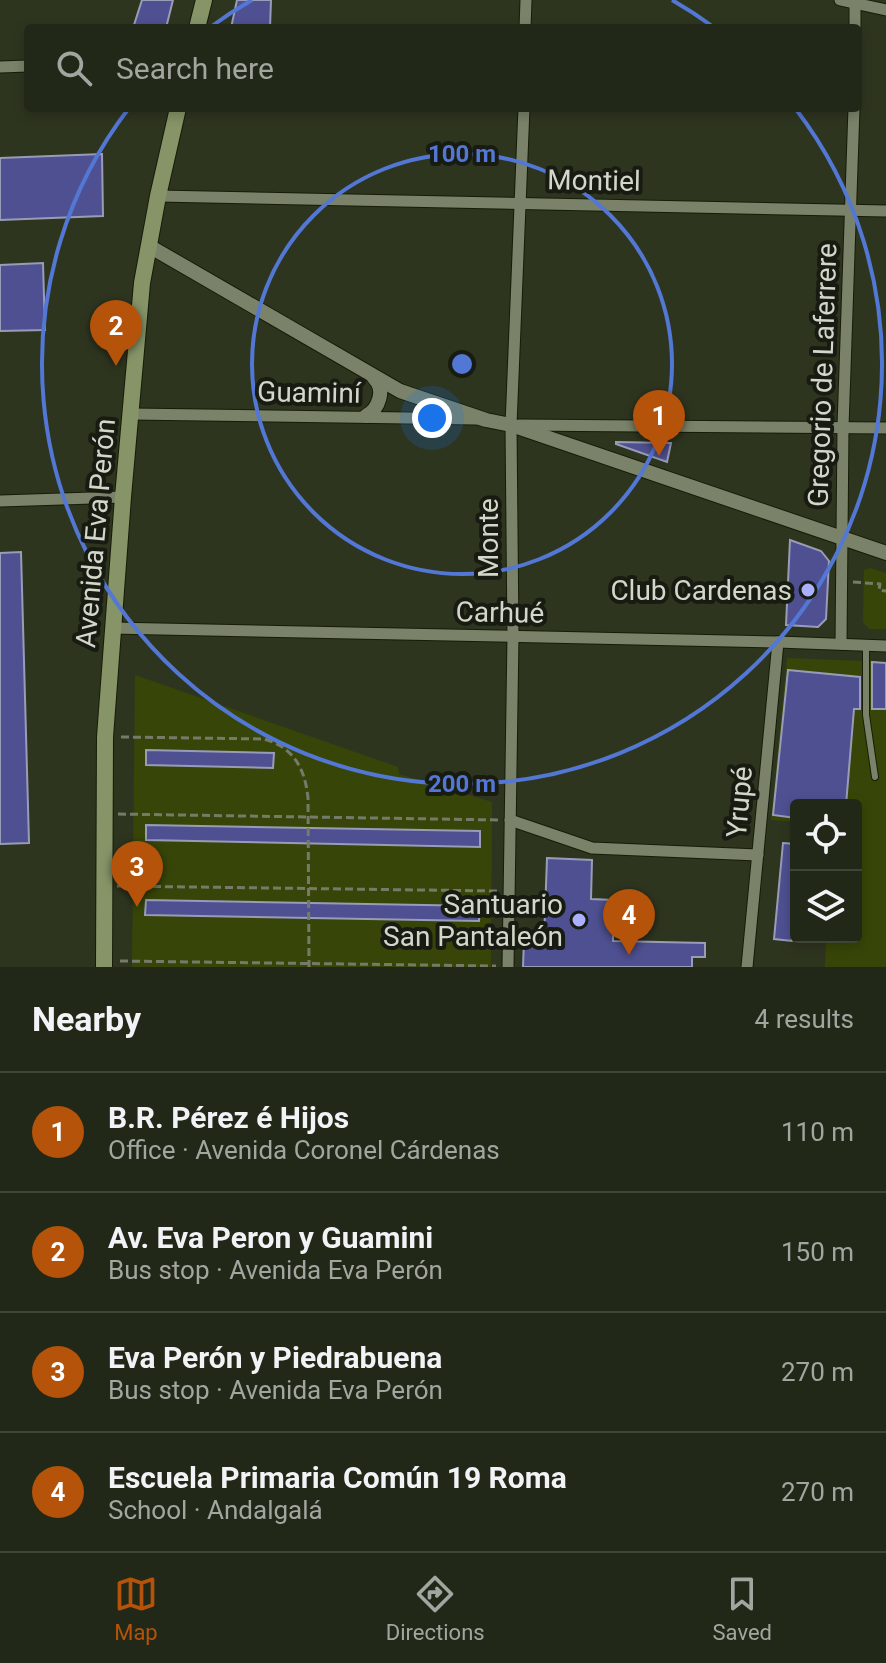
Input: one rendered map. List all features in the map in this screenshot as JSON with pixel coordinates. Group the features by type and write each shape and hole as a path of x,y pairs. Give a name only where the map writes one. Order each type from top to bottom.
{"main road":[{"path":"198,24 204,0"},
{"name":"Avenida Eva Perón","path":"104,964 105,737 123,497 142,283 177,112"}],"street":[{"path":"525,24 526,0"},
{"path":"840,0 886,10"},
{"path":"855,2 855,24"},
{"path":"0,67 24,66"},
{"name":"Monte","path":"508,966 513,636 511,425 524,112"},
{"name":"Gregorio de Laferrere","path":"841,644 843,427 854,112"},
{"name":"Montiel","path":"158,196 886,211"},
{"path":"149,246 374,378 421,400 511,425 886,553"},
{"path":"366,416 372,413 381,394 380,383 374,378"},
{"name":"Guaminí","path":"132,414 486,420"},
{"path":"511,425 886,428"},
{"path":"0,501 123,497"},
{"name":"Carhué","path":"112,628 886,646"},
{"name":"Yrupé","path":"747,967 778,642"},
{"path":"510,820 592,848 758,855"}],"lane":[{"path":"866,645 866,715 875,777"}],"path":[{"path":"841,582 880,584 879,590 886,591"},
{"path":"105,737 264,739 286,748 303,771 307,783 309,965"},
{"path":"105,814 510,820"},
{"path":"104,886 509,891"},
{"path":"104,964 508,966"}],"green space":[{"path":"870,568 886,573 886,629 869,629 863,622 864,570"},
{"path":"787,658 886,662 886,967 825,967 826,943 862,943 862,799 790,799 790,822 771,820"},
{"path":"135,675 398,767 399,774 492,802 491,967 132,967","holes":["146,751 273,753 273,767 146,765","147,825 302,829 302,844 147,840","322,829 480,831 479,847","146,901 302,905 302,919 146,915","322,903 479,906 479,921 322,918"]}],"building":[{"path":"142,0 173,0 167,24 134,24"},
{"path":"237,0 271,0 270,24 232,24"},
{"path":"102,154 103,216 0,220 0,158"},
{"path":"43,263 45,330 0,331 0,265"},
{"path":"616,442 671,443 667,462"},
{"name":"Club Cardenas","path":"790,540 821,551 829,561 826,619 818,627 786,625"},
{"path":"21,552 29,843 0,844 0,553"},
{"path":"872,662 886,663 886,709 872,709"},
{"path":"788,670 860,677 860,709 854,709 846,799 790,799 790,817 773,815"},
{"path":"146,750 274,753 273,768 146,765"},
{"path":"146,825 480,831 480,847 146,840"},
{"path":"783,843 790,844 790,941 774,939"},
{"path":"547,858 592,860 591,899 614,900 613,941 705,943 705,957 692,957 692,967 523,967 524,940 544,940"},
{"path":"146,900 480,906 479,921 145,915"}],"place":[{"name":"Av. Eva Peron y Guamini","path":"116,366"},
{"name":"B.R. Pérez é Hijos","path":"659,456"},
{"name":"Club Cardenas","path":"808,590"},
{"name":"Eva Perón y Piedrabuena","path":"137,907"},
{"name":"Santuario San Pantaleón","path":"579,920"},
{"name":"Escuela Primaria Común 19 Roma","path":"629,955"}]}
